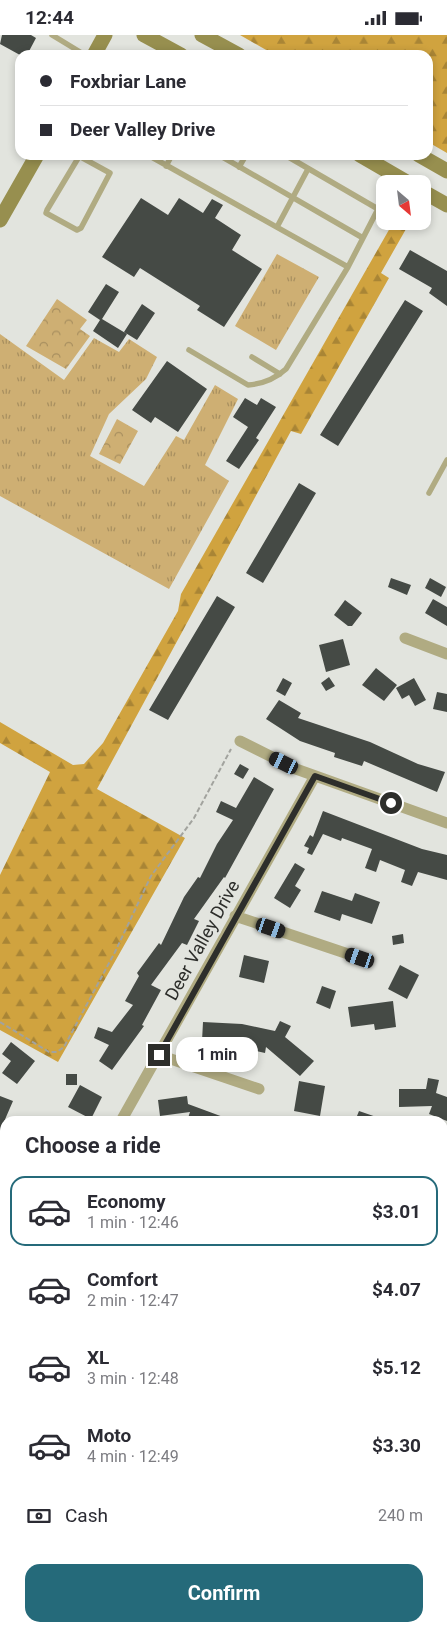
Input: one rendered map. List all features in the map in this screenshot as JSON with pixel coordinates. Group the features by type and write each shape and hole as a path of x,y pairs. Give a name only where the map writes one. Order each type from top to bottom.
{"main road":[{"path":"97,50 105,35"},
{"path":"144,35 171,50"},
{"path":"202,35 229,50"},
{"path":"0,220 34,160"},
{"path":"367,160 388,175"},
{"path":"428,160 447,171"},
{"path":"431,195 445,201"}],"street":[{"path":"405,639 447,654"},
{"path":"240,741 296,769 447,823"},
{"name":"Deer Valley Drive","path":"124,1116 315,776"},
{"path":"235,916 360,958"},
{"path":"159,1055 259,1089"}],"lane":[{"path":"52,35 78,50"},
{"path":"78,160 46,213 78,230 81,228 110,173 87,160"},
{"path":"157,160 348,267"},
{"path":"166,165 169,160"},
{"path":"227,160 292,199 363,238"},
{"path":"239,167 243,160"},
{"path":"293,160 376,208"},
{"path":"276,227 308,169"},
{"path":"189,350 248,385 256,384 280,374 286,369 348,267 376,213"},
{"path":"252,357 280,374"},
{"path":"428,493 447,459"}],"path":[{"path":"0,1022 49,1052 57,1052 64,1047 115,953 151,876 194,818 234,745 240,741"}],"green space":[{"path":"240,35 447,35 447,153 433,145 433,50 266,50"},
{"path":"389,230 405,230 381,273 389,278 301,434 291,431 97,789 185,838 58,1062 0,1030 0,875 50,772 0,743 0,722 73,765 84,764 103,743 178,611 181,594"},
{"path":"277,254 319,277 276,350 235,326"},
{"path":"57,299 87,320 80,329 90,336 66,369 26,346"},
{"path":"0,334 64,380 94,338 119,352 129,339 157,357 146,379 109,414 90,456 144,486 176,436 184,440 215,385 238,399 205,465 229,481 169,589 0,496"},
{"path":"117,419 138,431 120,464 99,454"}],"building":[{"path":"2,35 31,35 36,38 30,50 15,50 15,52 0,44"},
{"path":"141,198 168,215 179,198 203,213 212,199 223,205 215,218 241,235 232,250 262,269 224,327 197,310 200,306 140,268 134,277 102,257"},
{"path":"410,250 447,271 447,306 429,293 432,288 399,269"},
{"path":"106,284 119,292 102,319 127,334 118,348 93,331 100,320 88,312"},
{"path":"405,300 423,311 338,446 320,435"},
{"path":"142,304 155,313 137,340 124,332"},
{"path":"167,361 207,389 178,432 155,417 151,423 132,410"},
{"path":"245,398 257,405 261,398 276,407 256,438 259,440 239,469 226,461 248,427 233,417"},
{"path":"299,483 316,493 263,583 246,573"},
{"path":"391,578 411,585 407,595 388,587"},
{"path":"430,578 446,587 441,597 425,588"},
{"path":"217,596 235,607 168,720 149,710"},
{"path":"433,599 447,607 447,626 425,613"},
{"path":"345,600 362,613 352,626 348,626 334,615"},
{"path":"343,639 350,665 326,672 319,645"},
{"path":"376,668 397,685 384,701 362,685"},
{"path":"329,677 335,686 326,691 321,683"},
{"path":"283,678 292,683 285,696 276,691"},
{"path":"414,678 426,700 415,706 409,695 402,699 396,688"},
{"path":"437,692 447,694 447,712 433,709"},
{"path":"279,700 301,713 298,718 370,742 418,764 445,772 437,792 364,761 362,766 334,757 335,753 300,741 266,719"},
{"path":"240,764 249,769 243,779 234,774"},
{"path":"254,777 274,789 225,878 194,919 199,921 187,945 182,943 151,985 161,990 142,1025 144,1026 112,1070 99,1061 109,1045 94,1038 98,1027 112,1032 133,1005 125,1001 139,976 137,973 159,943 161,945 184,897 198,877 200,878 217,844 233,820 216,812 221,801 236,808"},
{"path":"323,811 422,849 447,855 447,880 418,872 412,886 401,882 405,870 380,860 376,872 365,868 372,849 342,838 341,841 323,834 312,855 307,853 309,848 304,846 310,835 313,837"},
{"path":"295,863 305,869 295,886 301,890 290,908 274,898"},
{"path":"322,891 352,901 355,893 380,902 372,924 342,914 340,921 314,912"},
{"path":"403,934 404,943 393,945 392,936"},
{"path":"244,955 269,961 264,983 239,977"},
{"path":"400,965 419,975 407,999 388,989"},
{"path":"322,986 336,991 330,1009 316,1003"},
{"path":"393,1001 396,1027 375,1030 374,1024 351,1027 348,1007"},
{"path":"280,1021 291,1026 285,1037 314,1061 300,1076 266,1047 265,1053 239,1047 240,1042 202,1041 203,1022 242,1024 275,1031"},
{"path":"11,1042 35,1061 17,1084 2,1073 11,1061 2,1054"},
{"path":"66,1074 77,1074 77,1085 66,1085"},
{"path":"428,1078 439,1080 436,1093 447,1097 447,1116 429,1114 432,1106 399,1107 399,1089 426,1089"},
{"path":"299,1081 325,1086 320,1116 294,1111"},
{"path":"80,1085 102,1097 92,1116 85,1116 68,1107"},
{"path":"0,1096 13,1101 6,1116 0,1116"},
{"path":"187,1096 188,1104 220,1116 189,1116 190,1112 160,1116 158,1100"},
{"path":"359,1111 373,1116 357,1116"}],"route":[{"path":"159,1055 235,916 315,776 391,803"}]}
